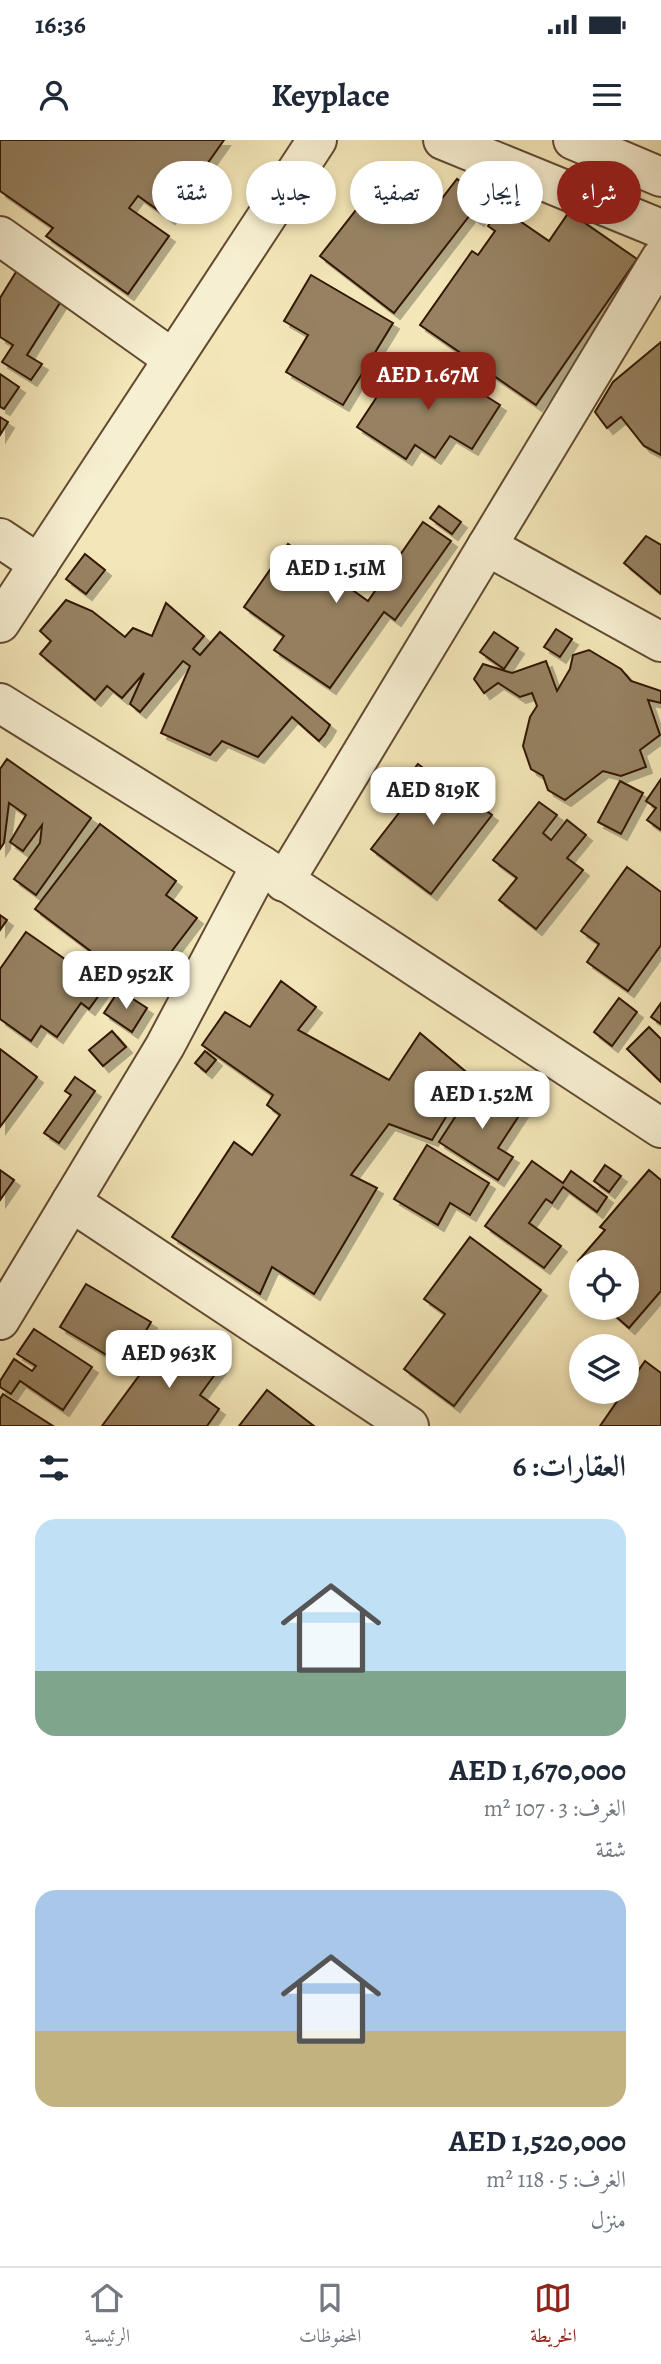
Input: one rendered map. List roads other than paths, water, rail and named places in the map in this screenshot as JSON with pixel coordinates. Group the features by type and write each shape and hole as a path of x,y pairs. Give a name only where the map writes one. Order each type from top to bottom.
{"street":[{"path":"0,623 317,140"},
{"path":"443,140 661,229"},
{"path":"573,140 661,177"},
{"path":"0,236 173,359"},
{"path":"0,1318 272,873 487,546 661,258"},
{"path":"0,538 39,564"},
{"path":"487,546 661,642"},
{"path":"0,703 272,873 661,1128"},
{"path":"71,1202 410,1426"}]}
